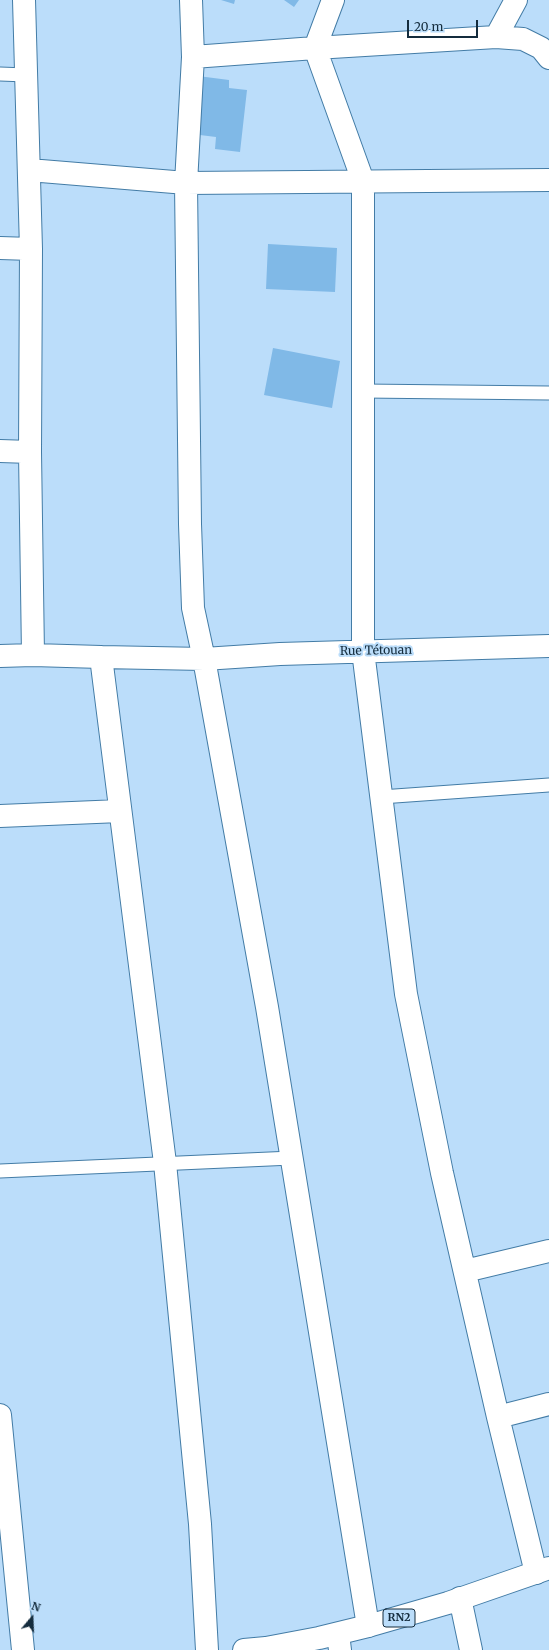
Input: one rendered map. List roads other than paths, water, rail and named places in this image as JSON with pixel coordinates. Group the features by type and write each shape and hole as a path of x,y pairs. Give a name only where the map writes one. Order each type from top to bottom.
{"street":[{"path":"24,0 31,249 30,452 33,656"},
{"path":"191,0 193,57 186,183 190,524 193,608 204,659 267,1007 368,1626"},
{"path":"333,0 315,48 363,181 363,651 406,994 442,1173 498,1417 543,1571"},
{"path":"496,37 516,0"},
{"path":"193,57 496,37 523,39 541,48 549,58"},
{"path":"29,170 186,183 549,180"},
{"path":"0,248 31,249"},
{"path":"0,451 30,452"},
{"name":"Rue Tétouan","path":"0,656 204,659 280,654 549,646"},
{"path":"101,657 164,1163 200,1524 207,1650"},
{"path":"0,816 120,811"},
{"path":"465,1271 549,1251"},
{"path":"498,1417 549,1404"},
{"path":"0,1415 24,1650"},
{"name":"RN2","path":"244,1650 339,1642 368,1626 448,1603 543,1571"},
{"path":"460,1598 471,1650"}],"lane":[{"path":"0,74 26,75"},
{"path":"363,391 549,393"},
{"path":"381,797 549,785"},
{"path":"0,1171 292,1158"}]}
